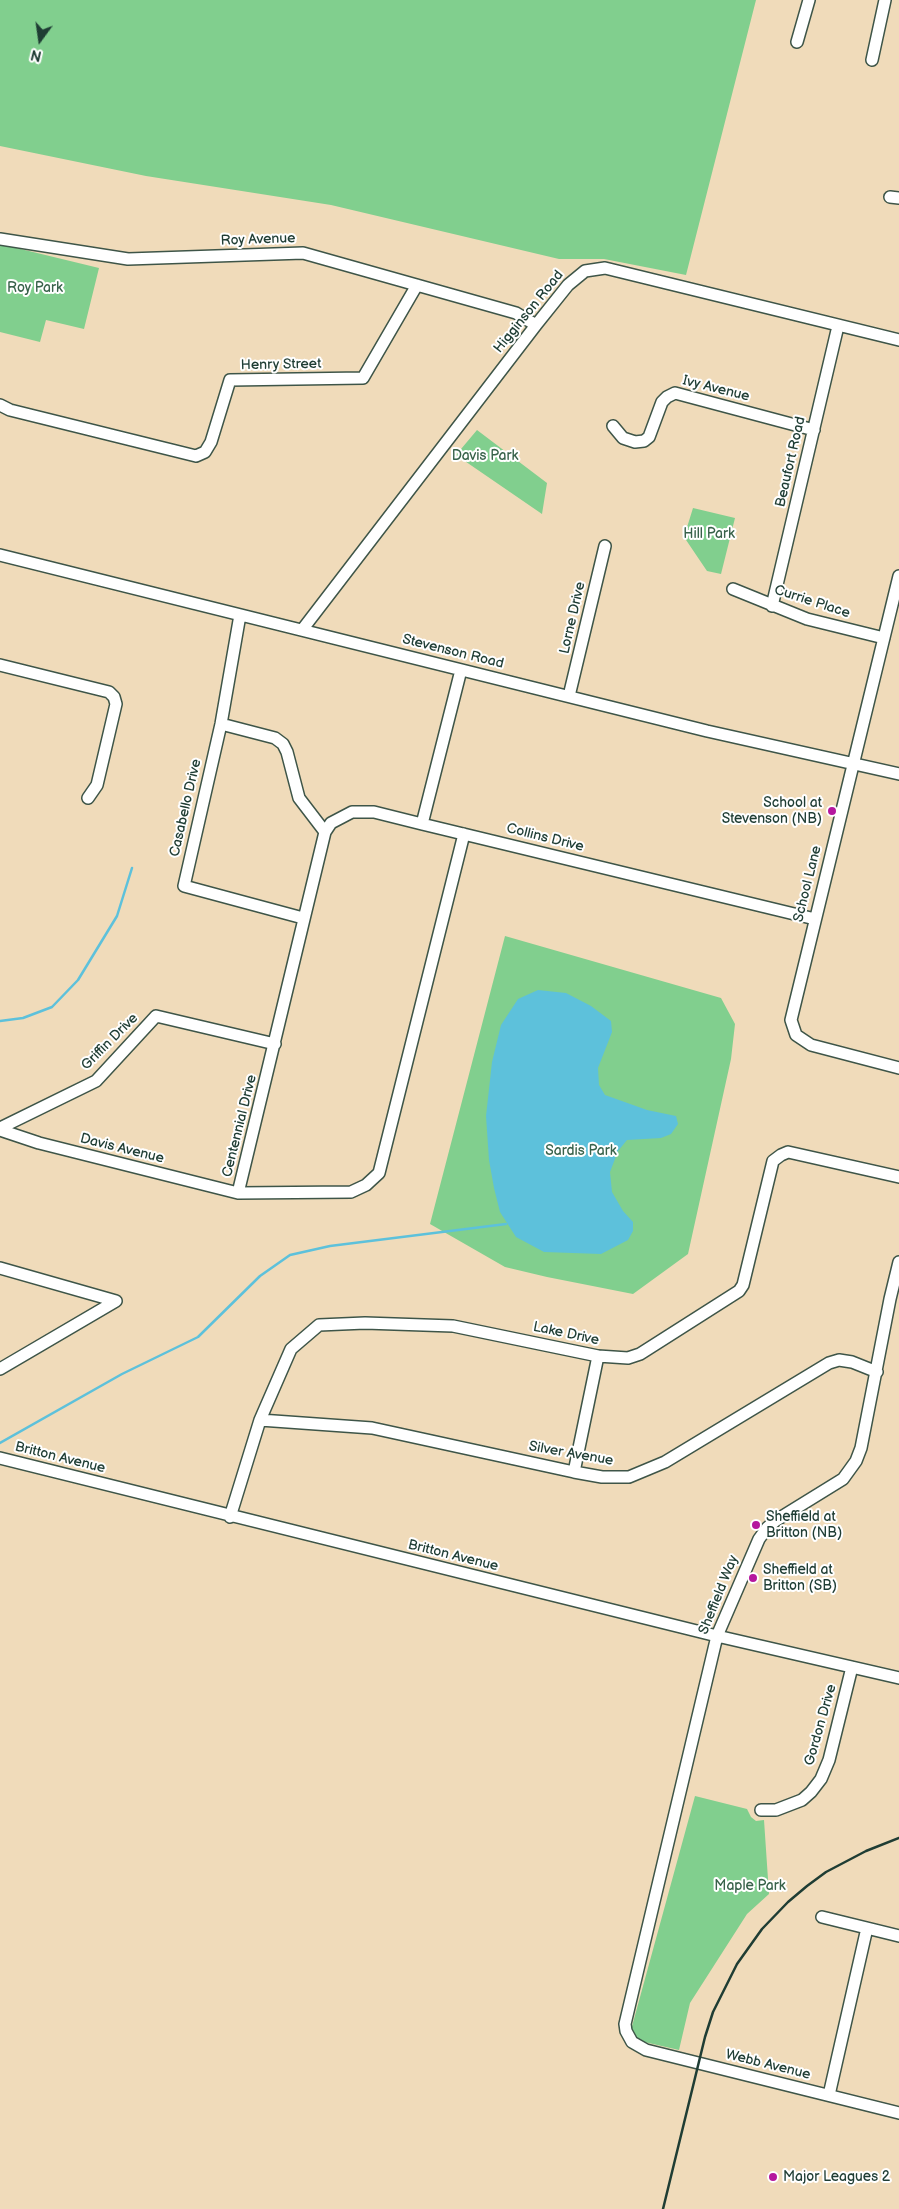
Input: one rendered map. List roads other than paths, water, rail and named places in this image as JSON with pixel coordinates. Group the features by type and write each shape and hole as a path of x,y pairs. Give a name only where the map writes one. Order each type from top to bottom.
{"street":[{"path":"797,42 809,0"},
{"path":"872,60 885,0"},
{"name":"Roy Avenue","path":"0,240 128,259 303,253 516,313 536,325"},
{"name":"Higginson Road","path":"302,630 536,325 578,276 592,269 605,268 899,340"},
{"name":"Henry Street","path":"0,405 10,410 196,456 205,452 210,442 230,380 363,378 417,285"},
{"name":"Beaufort Road","path":"772,606 838,326"},
{"name":"Ivy Avenue","path":"613,426 623,438 636,442 644,441 649,437 662,402 675,393 814,430"},
{"name":"Lorne Drive","path":"569,696 605,546"},
{"name":"Stevenson Road","path":"0,555 707,731 899,774"},
{"name":"School Lane","path":"899,576 791,1020 796,1035 811,1045 899,1068"},
{"name":"Currie Place","path":"733,589 807,619 884,638"},
{"name":"Casabello Drive","path":"240,615 221,724 184,886 303,918"},
{"path":"0,665 109,692 114,697 116,704 96,785 88,798"},
{"path":"221,724 275,738 283,744 300,798 325,832 331,823 352,812 374,812 422,824 461,670"},
{"name":"Collins Drive","path":"422,824 815,919"},
{"name":"Centennial Drive","path":"325,832 238,1193 351,1192 366,1185 379,1172 464,834"},
{"name":"Griffin Drive","path":"0,1129 96,1080 156,1016 275,1044"},
{"name":"Davis Avenue","path":"0,1129 40,1143 238,1193"},
{"name":"Lake Drive","path":"230,1517 260,1420 292,1349 319,1325 365,1323 453,1326 598,1356 617,1358 640,1354 739,1291 743,1285 773,1162 781,1155 788,1152 899,1178"},
{"name":"Sheffield Way","path":"632,2042 626,2031 626,2017 717,1636 759,1539 767,1528 842,1479 856,1461 877,1372 890,1299 899,1262"},
{"path":"0,1268 116,1301 0,1370"},
{"path":"574,1472 598,1356"},
{"name":"Silver Avenue","path":"260,1420 372,1428 574,1472 602,1477 629,1477 666,1462 828,1363 839,1360 852,1362 877,1372"},
{"name":"Britton Avenue","path":"0,1458 230,1517 717,1636 899,1678"},
{"name":"Gordon Drive","path":"761,1810 776,1810 802,1800 811,1792 821,1778 829,1760 852,1668"},
{"path":"822,1917 899,1936"},
{"path":"829,2095 867,1928"},
{"name":"Webb Avenue","path":"632,2042 646,2050 899,2112"}],"water":[{"path":"538,990 566,993 591,1006 611,1021 612,1032 598,1068 599,1085 605,1095 647,1110 676,1116 678,1124 671,1134 661,1138 627,1140 618,1151 610,1172 612,1192 623,1211 633,1222 633,1231 628,1240 601,1254 544,1252 516,1237 500,1212 494,1188 489,1160 486,1116 492,1062 501,1025 518,999"}],"waterway":[{"path":"0,1021 23,1018 52,1007 78,980 117,916 132,868"},
{"path":"0,1443 122,1374 198,1337 260,1276 290,1255 330,1246 506,1224"}],"railway":[{"path":"663,2209 705,2037 713,2012 737,1964 762,1929 788,1902 807,1886 826,1872 866,1851 899,1838"}],"place":[{"name":"School at Stevenson (NB)","path":"832,811"},
{"name":"Sheffield at Britton (NB)","path":"756,1525"},
{"name":"Sheffield at Britton (SB)","path":"753,1578"},
{"name":"Major Leagues 2","path":"773,2177"}],"park label":[{"name":"Roy Park","path":"35,288"},
{"name":"Davis Park","path":"485,456"},
{"name":"Hill Park","path":"709,534"},
{"name":"Sardis Park","path":"581,1151"},
{"name":"Maple Park","path":"750,1886"}]}
